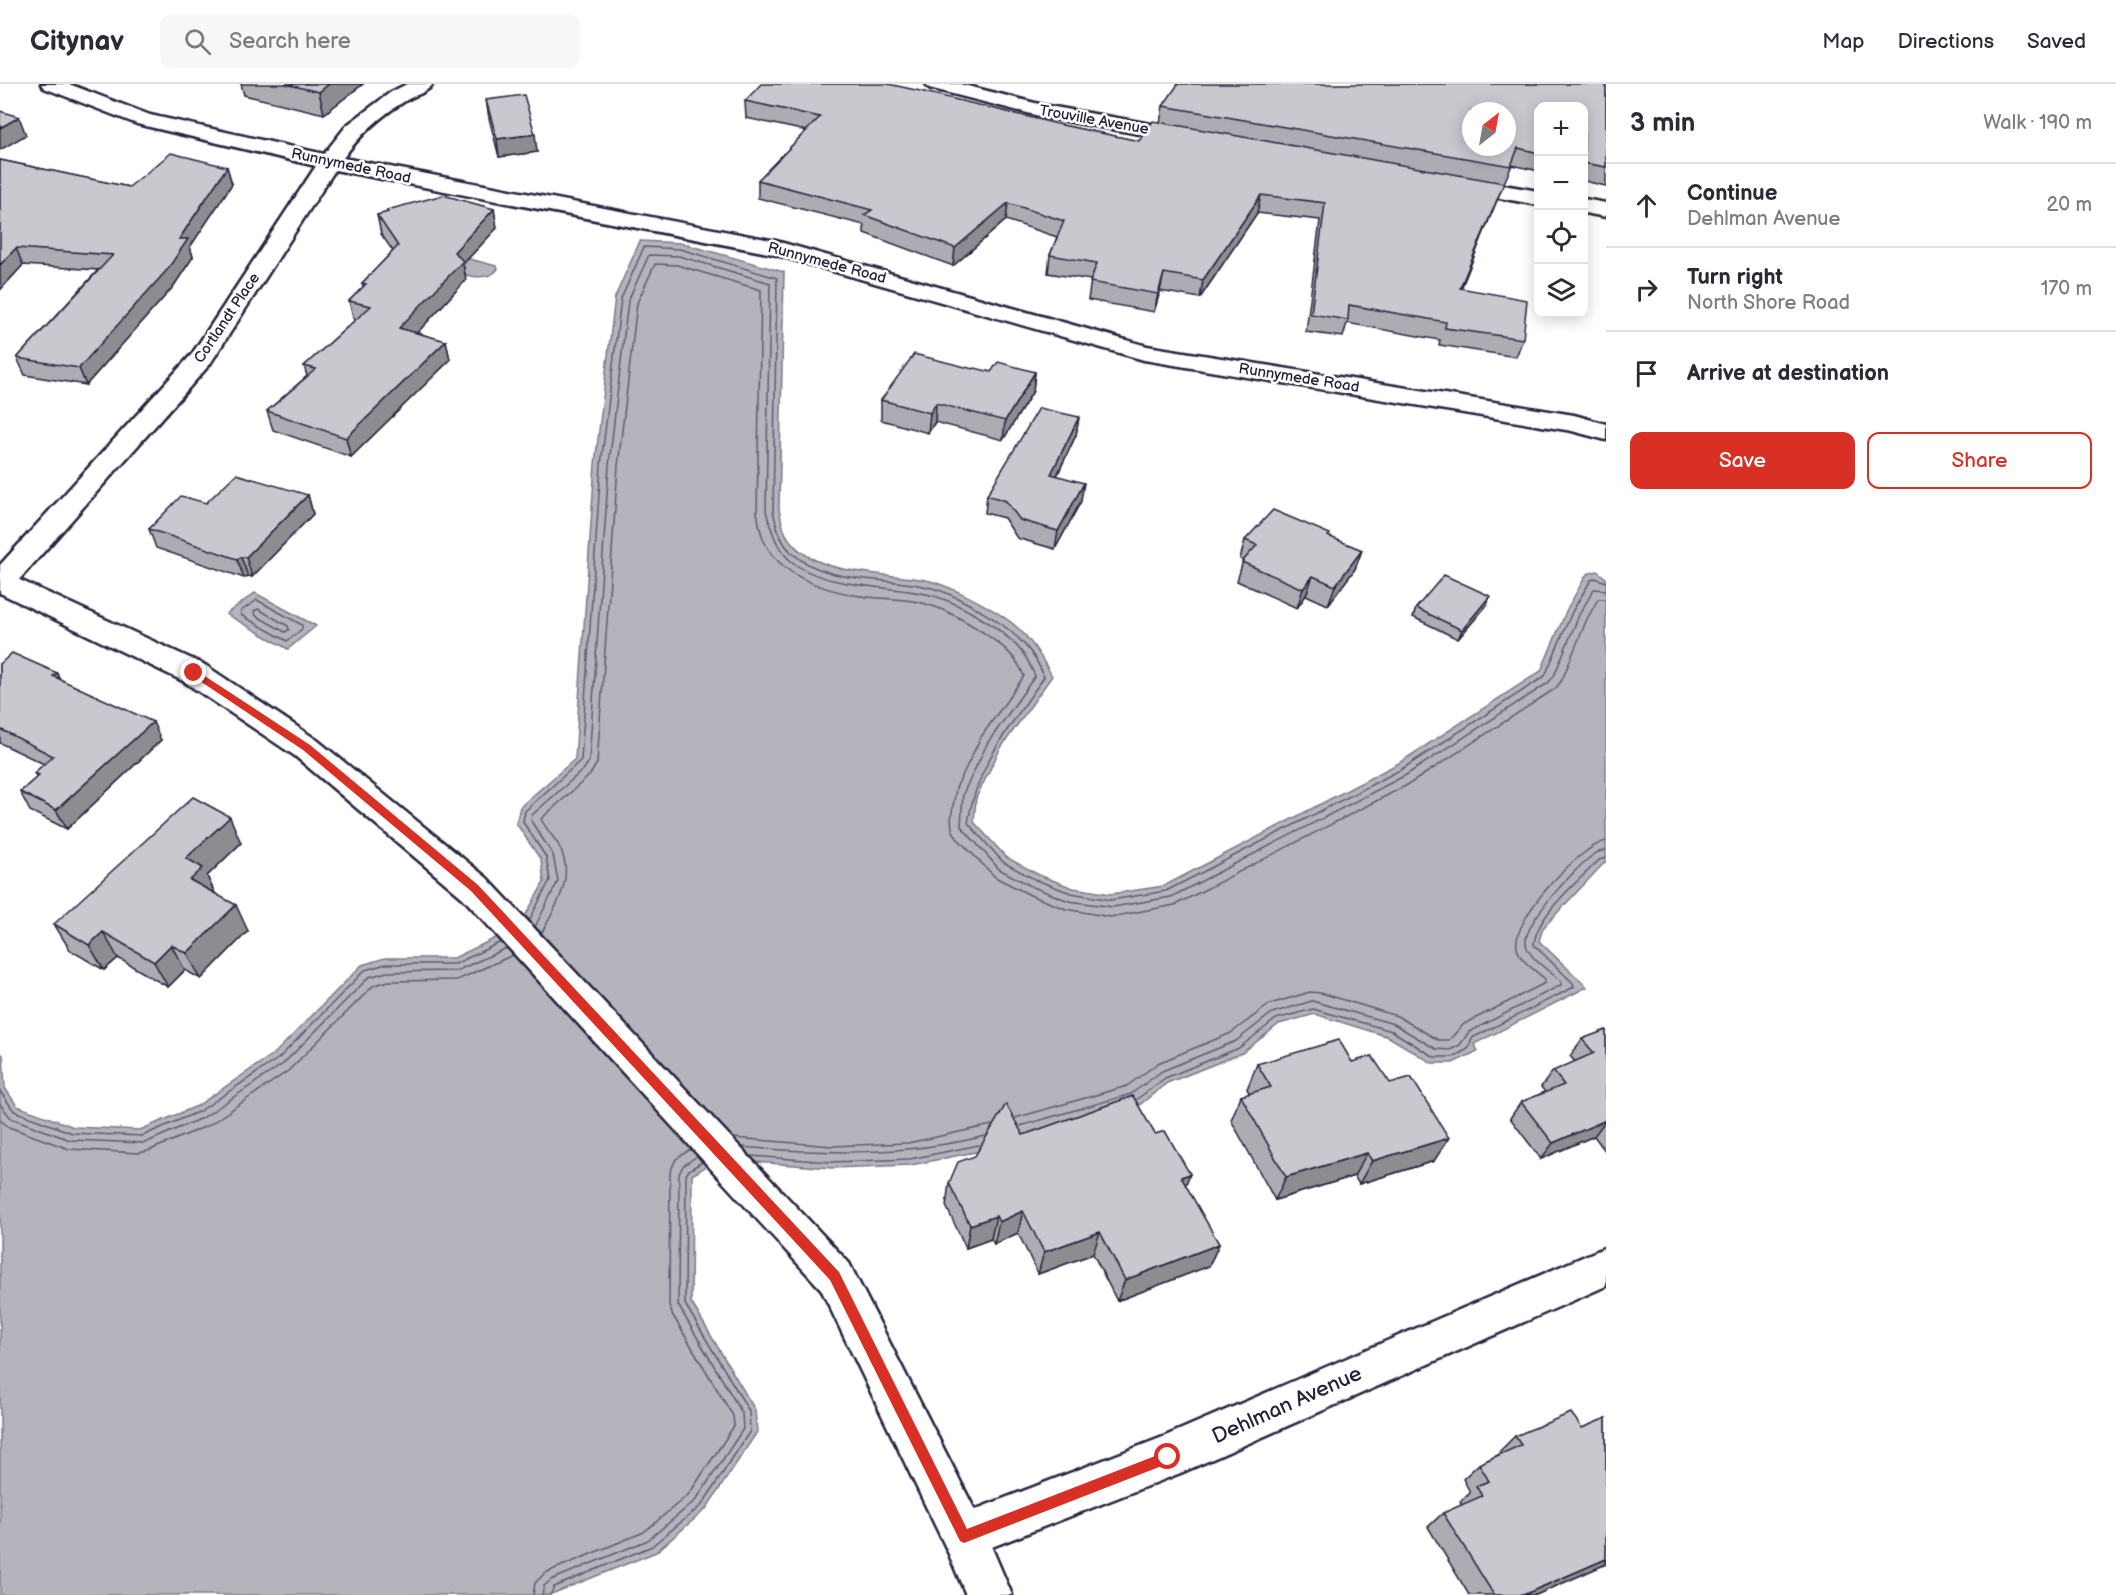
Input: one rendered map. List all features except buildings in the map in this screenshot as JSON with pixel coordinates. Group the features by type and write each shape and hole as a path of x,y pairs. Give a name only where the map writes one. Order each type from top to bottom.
{"street":[{"name":"Runnymede Road","path":"51,84 144,120 329,162 776,248 1144,353 1574,423 1606,432"},
{"name":"Cortlandt Place","path":"0,581 201,359 329,162 354,129 398,96 423,84"},
{"name":"Trouville Avenue","path":"936,84 1043,111 1208,140"},
{"path":"1432,179 1534,197"},
{"path":"1588,207 1606,210"},
{"path":"0,581 194,673 306,747 475,888 835,1276 964,1536 989,1595"},
{"name":"Dehlman Avenue","path":"964,1536 1168,1457 1606,1266"}],"water":[{"path":"640,241 681,243 784,272 779,509 785,533 798,549 813,559 831,566 926,580 949,588 1002,616 1030,641 1052,676 1000,749 976,798 974,822 1006,857 1039,875 1073,888 1111,894 1164,886 1399,763 1541,671 1567,609 1587,574 1597,571 1606,578 1606,861 1543,928 1539,941 1587,987 1474,1044 1478,1051 1453,1063 1432,1063 1389,1037 1315,1014 1279,1024 1242,1053 1167,1083 1138,1106 980,1151 911,1165 832,1168 718,1159 692,1175 691,1302 755,1410 757,1432 706,1509 656,1552 549,1595 0,1595 0,1053 3,1055 5,1088 17,1106 74,1127 140,1130 197,1106 275,1053 362,965 385,958 454,958 519,927 544,882 541,860 516,823 520,807 575,759 595,464 615,297"},
{"path":"443,252 496,266 498,269 492,274 475,277 430,263"},
{"path":"255,593 316,626 288,649 226,614"}],"route":[{"path":"194,673 306,747 475,888 835,1276 964,1536 1168,1457"}]}
